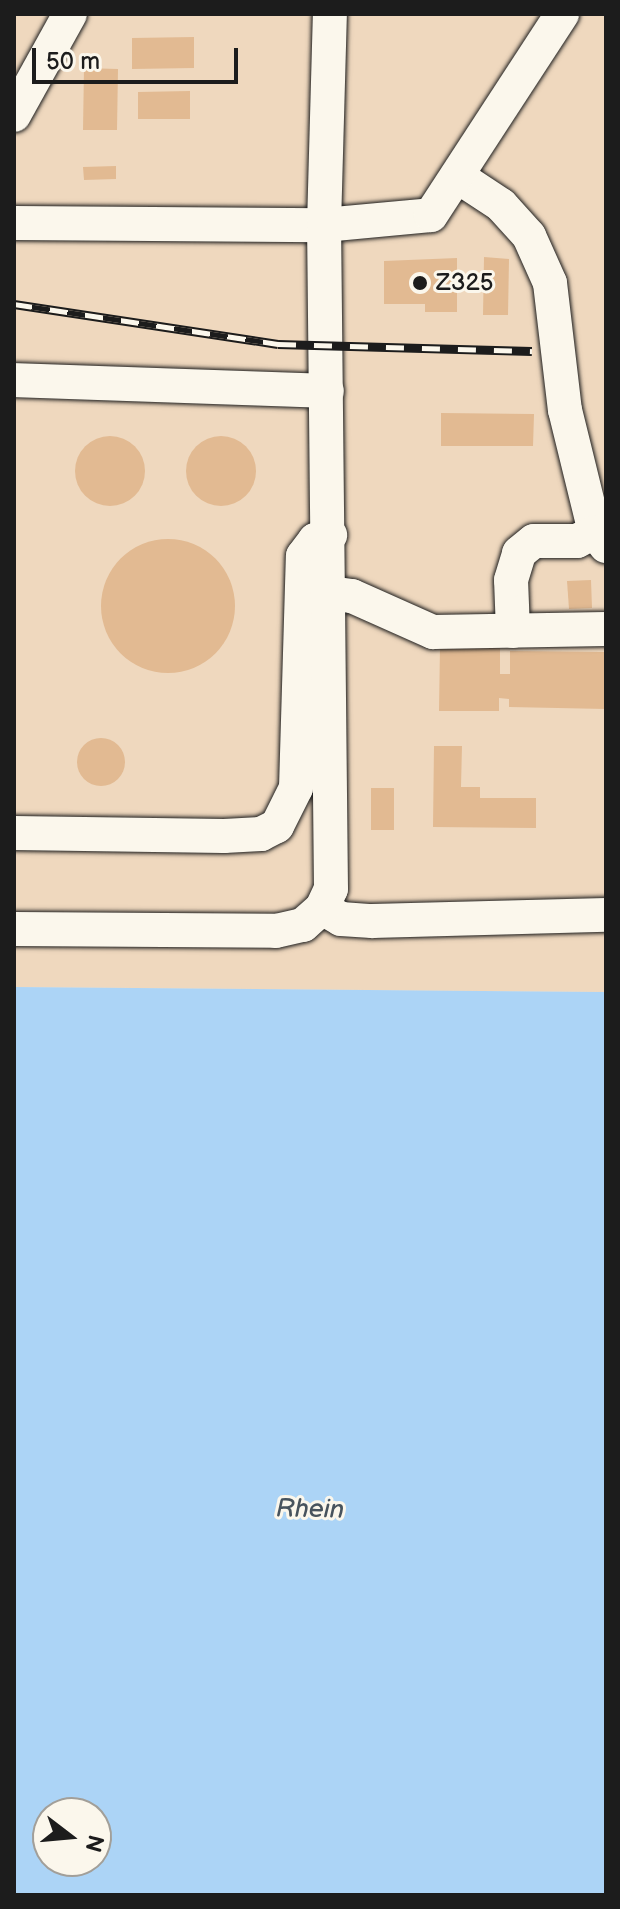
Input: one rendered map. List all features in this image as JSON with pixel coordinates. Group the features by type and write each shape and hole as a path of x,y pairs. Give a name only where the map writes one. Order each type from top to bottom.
{"street":[{"path":"14,115 70,14"},
{"path":"14,929 276,931 303,925 322,908 331,889 334,858 324,225 330,14"},
{"path":"14,223 324,225 431,215 562,14"},
{"path":"457,176 501,205 529,236 550,283 565,410 600,539 534,541 519,553 511,580 513,631"},
{"path":"14,380 327,391"},
{"path":"14,833 224,836 261,834 277,826 296,788 303,556 315,540 330,535"},
{"path":"330,593 352,596 433,632 606,629"},
{"path":"322,908 341,919 372,921 606,915"}],"shaded area":[{"path":"14,14 606,14 606,992 14,987"}],"water":[{"name":"Rhein","path":"14,987 606,992 606,1895 14,1895"}],"building":[{"path":"194,37 194,68 132,69 132,38"},
{"path":"84,68 118,69 117,130 83,130"},
{"path":"190,91 190,119 138,119 138,92"},
{"path":"116,166 116,179 84,180 83,167"},
{"path":"484,257 509,259 508,315 483,315"},
{"name":"Z325","path":"457,258 457,312 425,312 425,304 384,304 384,261"},
{"path":"441,413 534,414 533,446 441,446"},
{"path":"110,436 135,446 145,471 135,496 110,506 85,496 75,471 85,446"},
{"path":"221,436 246,446 256,471 246,496 221,506 196,496 186,471 196,446"},
{"path":"168,539 194,544 215,559 230,580 235,606 230,632 215,653 194,668 168,673 142,668 121,653 106,632 101,606 106,580 121,559 142,544"},
{"path":"591,580 592,608 569,609 567,581"},
{"path":"440,647 500,648 500,674 510,674 510,651 606,652 606,709 509,707 509,699 499,698 499,711 439,711"},
{"path":"101,738 110,739 118,745 124,753 124,771 118,779 110,785 101,786 92,785 84,779 78,771 77,762 78,753 84,745 92,739"},
{"path":"434,746 462,746 461,787 480,787 480,798 536,798 536,828 433,827"},
{"path":"371,788 394,788 394,830 371,830"}],"railway":[{"path":"14,304 278,344 532,351"}],"place":[{"name":"Z325","path":"420,283"}]}
